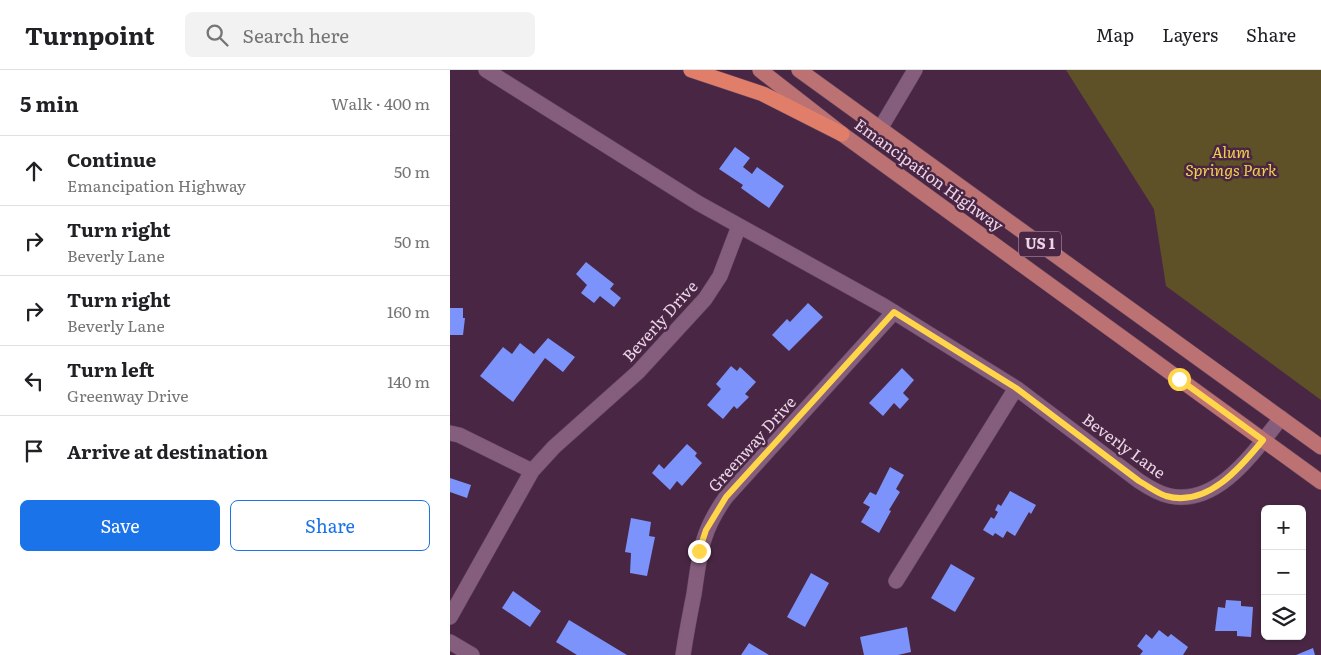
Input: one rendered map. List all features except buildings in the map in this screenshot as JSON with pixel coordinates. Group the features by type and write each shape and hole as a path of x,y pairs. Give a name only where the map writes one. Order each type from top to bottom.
{"highway":[{"path":"691,70 763,94 842,134"}],"main road":[{"name":"Emancipation Highway","path":"760,70 842,134 1321,482"},
{"name":"Emancipation Highway","path":"799,70 1321,447"}],"street":[{"path":"486,70 739,226"},
{"path":"880,129 911,71"},
{"name":"Beverly Lane","path":"739,226 894,312 1016,388 1139,481 1168,496 1192,496 1210,489 1227,479 1242,466 1281,418"},
{"name":"Beverly Drive","path":"450,617 532,471 554,447 638,372 706,300 724,268 739,226"},
{"name":"Greenway Drive","path":"682,655 699,551 716,511 894,312"},
{"path":"896,582 1016,388"},
{"path":"450,433 459,434 532,471"},
{"path":"450,642 472,655"}],"green space":[{"name":"Alum Springs Park","path":"1066,70 1321,70 1321,400 1166,286 1154,209"}],"route":[{"path":"699,551 706,530 726,497 894,312 1016,388 1139,481 1159,493 1181,498 1210,489 1227,479 1242,466 1263,440 1179,379"}]}
